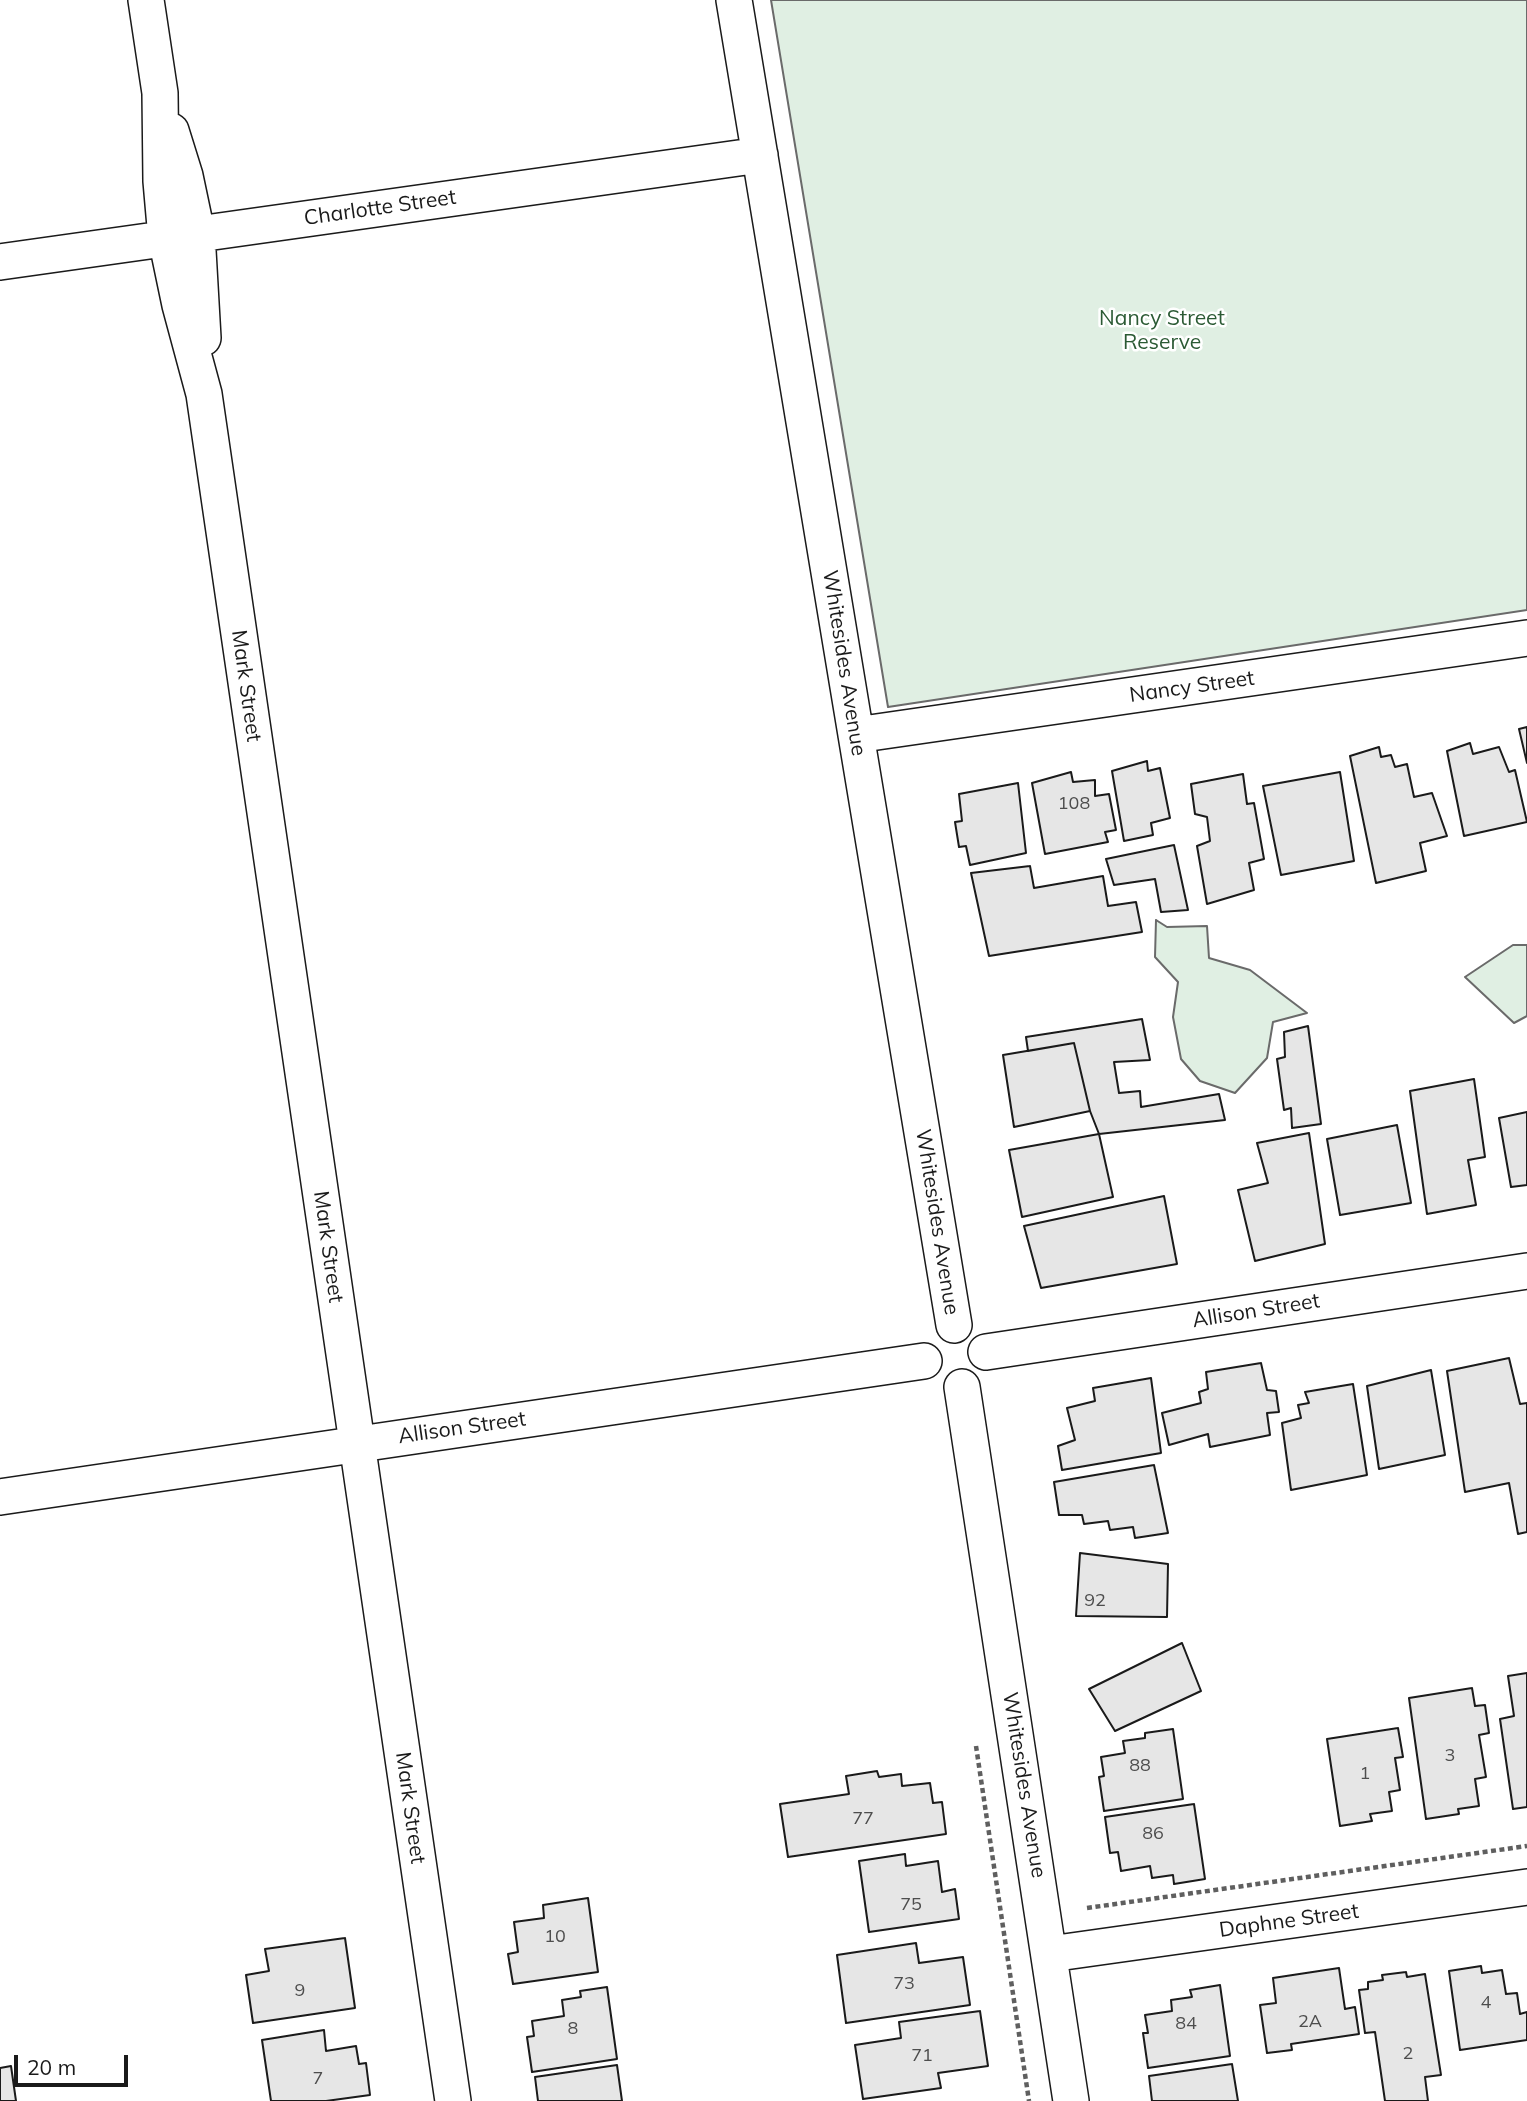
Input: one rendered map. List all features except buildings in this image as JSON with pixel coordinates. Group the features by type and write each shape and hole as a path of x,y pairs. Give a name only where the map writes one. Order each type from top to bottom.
{"street":[{"name":"Mark Street","path":"146,0 160,93 161,181 182,236 180,305 204,394 453,2101"},
{"name":"Whitesides Avenue","path":"734,0 954,1325"},
{"name":"Charlotte Street","path":"0,262 760,155"},
{"name":"Nancy Street","path":"856,735 1527,638"},
{"name":"Allison Street","path":"986,1352 1527,1270"},
{"path":"954,1325 974,1332 986,1352 981,1373 974,1381 962,1387 941,1384 933,1378 924,1360 929,1340 936,1332 954,1325"},
{"name":"Allison Street","path":"0,1497 924,1360"},
{"name":"Whitesides Avenue","path":"962,1387 1072,2101"},
{"name":"Daphne Street","path":"1050,1954 1527,1887"}],"path":[{"path":"976,1745 1029,2101"},
{"path":"1087,1908 1527,1846"}],"green space":[{"name":"Nancy Street Reserve","path":"771,0 1527,0 1527,610 888,707"},
{"path":"1156,920 1167,927 1207,926 1209,958 1250,970 1307,1013 1273,1022 1267,1058 1235,1093 1200,1081 1181,1059 1173,1017 1178,982 1155,957"},
{"path":"1513,945 1527,945 1527,1016 1514,1023 1465,977"}]}
